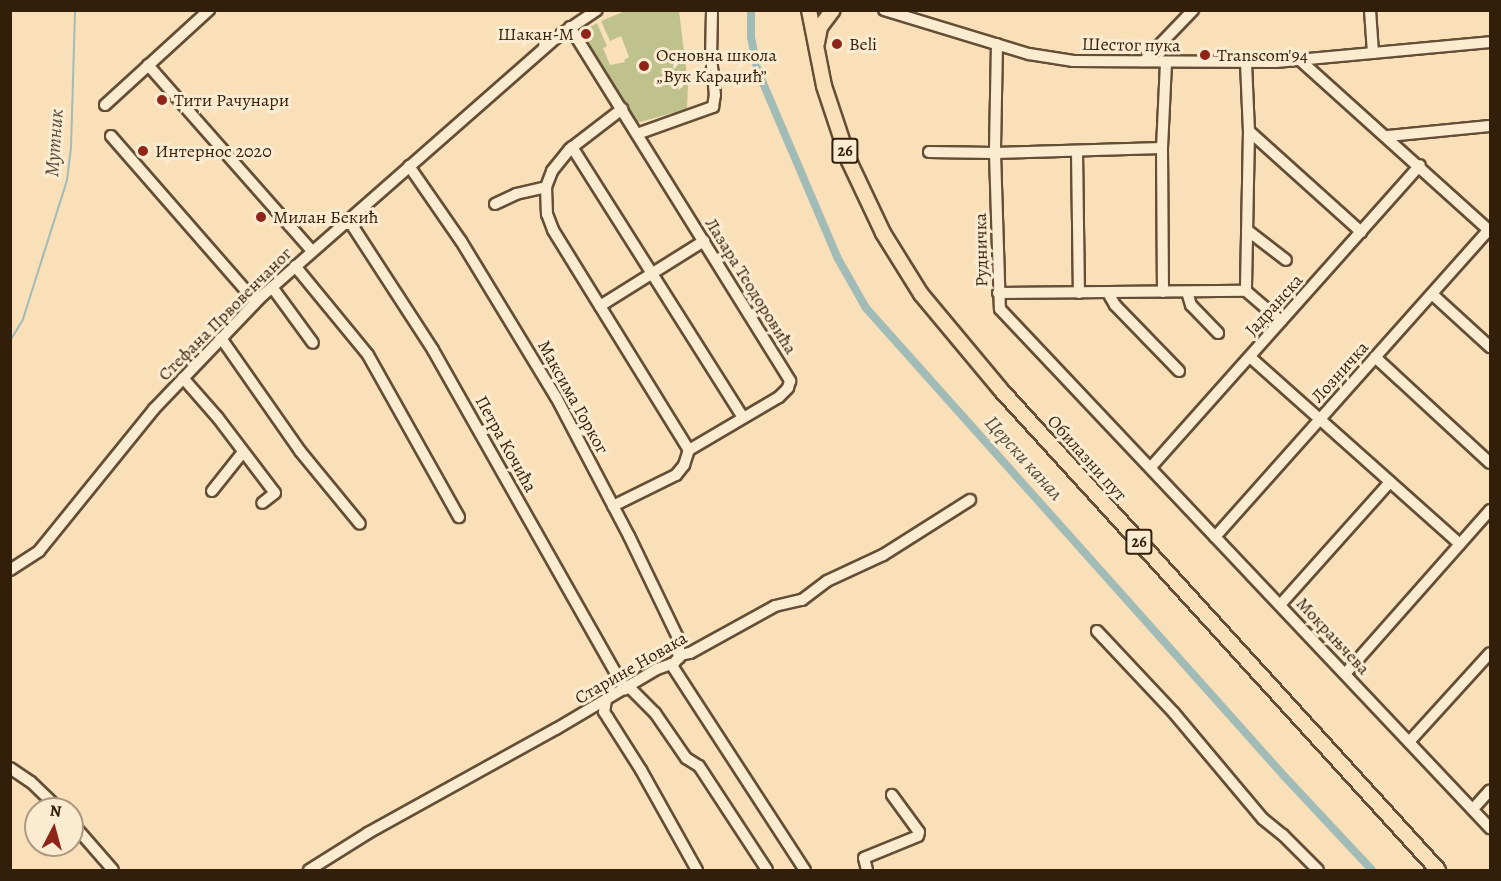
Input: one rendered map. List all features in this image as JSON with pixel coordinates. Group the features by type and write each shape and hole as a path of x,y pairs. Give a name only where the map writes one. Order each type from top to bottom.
{"main road":[{"name":"Обилазни пут","path":"809,10 816,51 839,133 867,202 900,262 938,316 1001,390 1438,870"},
{"path":"816,51 820,27 832,10"}],"street":[{"path":"105,105 209,10"},
{"name":"Стефана Првовенчаног","path":"10,570 39,551 142,424 256,302 348,219 570,27 597,10"},
{"path":"637,134 713,107 716,95 711,59 712,10"},
{"name":"Шестог пука","path":"884,10 998,44 1063,60 1246,63 1301,61 1491,42"},
{"path":"1370,10 1373,53"},
{"path":"1144,61 1192,11"},
{"name":"Лазара Теодоровића","path":"570,27 790,381 788,388 779,397 689,450"},
{"name":"Рудничка","path":"998,44 995,153 1000,309 1151,467"},
{"path":"1301,61 1388,136 1490,230"},
{"path":"1163,292 1161,148 1166,62"},
{"path":"1246,63 1249,131 1246,291"},
{"path":"148,65 312,251"},
{"path":"613,506 676,475 684,465 689,450 553,230 547,214 546,187 552,171 572,147 622,110"},
{"path":"1388,136 1491,126"},
{"path":"1249,131 1361,232"},
{"path":"111,136 256,302"},
{"path":"572,147 743,418"},
{"path":"929,152 1077,152 1161,148"},
{"path":"1077,152 1078,293"},
{"name":"Јадранска","path":"1151,467 1420,165"},
{"name":"Максима Горког","path":"409,166 441,210 556,397 679,640 675,661"},
{"path":"495,204 516,194 546,187"},
{"name":"Петра Кочића","path":"348,219 433,350 627,688 655,713 686,758 699,766 767,870"},
{"path":"1247,230 1286,260"},
{"name":"Лозничка","path":"1215,537 1490,230"},
{"path":"600,306 704,241"},
{"path":"295,266 368,355 459,517"},
{"path":"272,287 313,343"},
{"path":"1187,291 1191,305 1218,333"},
{"path":"998,293 1246,291 1281,321"},
{"path":"1108,293 1115,305 1179,371"},
{"path":"1432,294 1491,347"},
{"path":"221,338 300,451 360,524"},
{"path":"1250,357 1460,544"},
{"path":"1376,357 1491,463"},
{"path":"183,378 275,493 262,503"},
{"path":"212,491 243,452"},
{"name":"Мокрањчева","path":"1151,467 1491,828"},
{"path":"1280,605 1390,482"},
{"name":"Старине Новака","path":"309,870 368,833 661,667 775,606 802,600 827,581 883,555 970,500"},
{"path":"1345,674 1491,510"},
{"path":"1097,632 1174,713 1263,819 1283,835 1317,870"},
{"path":"1409,742 1491,653"},
{"path":"675,661 805,870"},
{"path":"606,700 604,712 641,770 697,870"},
{"path":"10,768 46,797"},
{"path":"1473,809 1491,790"},
{"path":"867,870 864,858 918,836 919,832 892,795"},
{"path":"84,837 112,870"}],"green space":[{"name":"Основна школа „Вук Караџић”","path":"625,11 679,11 688,84 687,109 636,123 580,33 586,39 591,36 587,29 597,23 607,46 603,48 610,65 625,62 624,60 629,57 621,36 610,41 601,21"}],"waterway":[{"name":"Мутник","path":"10,341 23,319 67,180 71,147 75,10"},
{"name":"Церски канал","path":"751,10 751,37 757,69 837,257 866,308 1285,777 1372,870"}],"place":[{"name":"Шакан-М","path":"586,34"},
{"name":"Beli","path":"837,44"},
{"name":"Transcom'94","path":"1205,55"},
{"name":"Основна школа „Вук Караџић”","path":"644,66"},
{"name":"Тити Рачунари","path":"162,100"},
{"name":"Интернос 2020","path":"143,151"},
{"name":"Милан Бекић","path":"261,217"}]}
